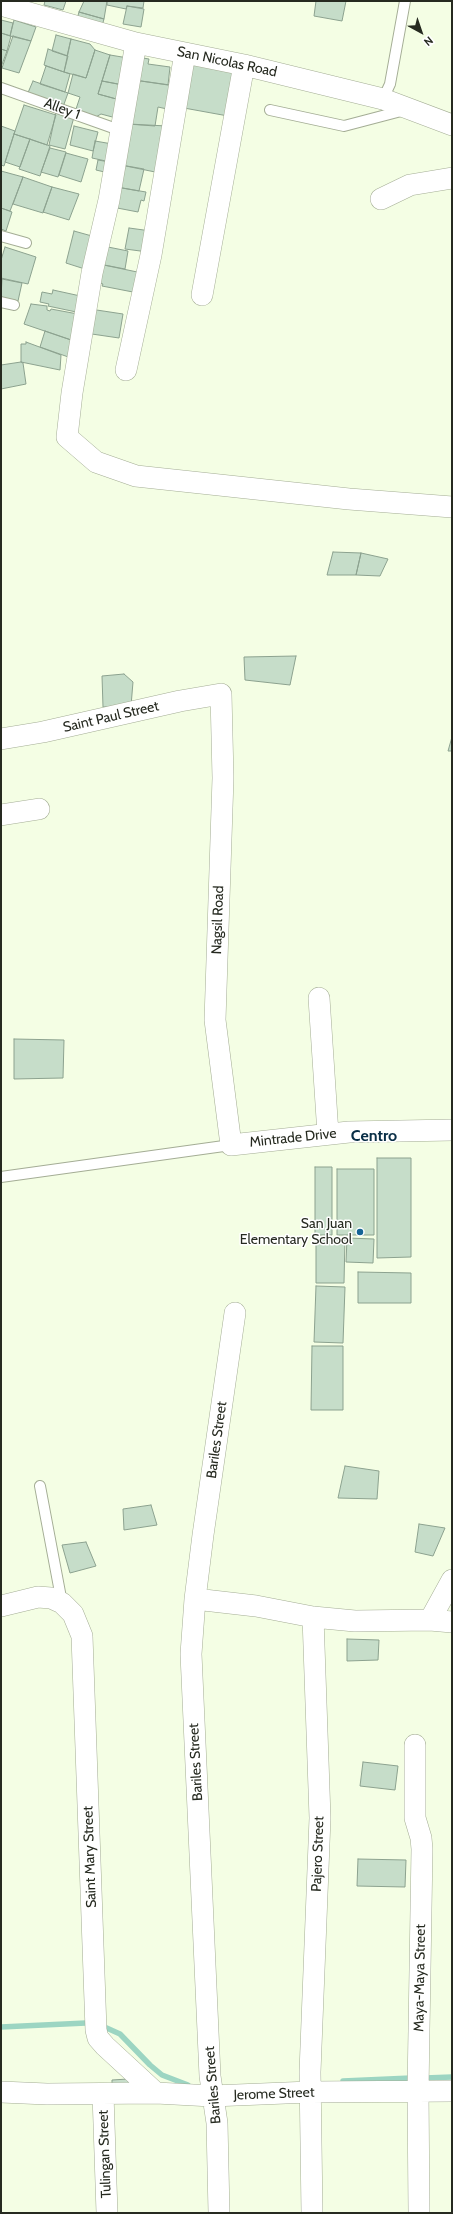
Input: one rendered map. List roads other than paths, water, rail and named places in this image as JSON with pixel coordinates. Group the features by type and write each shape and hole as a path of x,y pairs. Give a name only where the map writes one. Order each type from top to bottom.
{"street":[{"name":"San Nicolas Road","path":"1,5 136,43 244,65 384,99 406,110 452,126"},
{"path":"136,43 109,200 92,273 72,393 67,437 96,462 136,476 349,499 452,507"},
{"path":"126,370 151,255 185,53"},
{"path":"202,295 244,65"},
{"path":"381,199 410,185 452,178"},
{"name":"Saint Paul Street","path":"1,739 43,732 180,701 221,694"},
{"name":"Nagsil Road","path":"221,694 223,778 215,1020 231,1145"},
{"path":"1,815 39,808"},
{"path":"319,998 328,1134"},
{"name":"Mintrade Drive","path":"231,1145 350,1132 452,1130"},
{"name":"Bariles Street","path":"219,2213 217,2123 212,2096 191,1654 195,1600 235,1313"},
{"path":"430,1620 452,1580"},
{"path":"1,1606 38,1597 51,1598 62,1603"},
{"path":"195,1600 256,1606 313,1617 355,1621 430,1620 452,1622"},
{"name":"Saint Mary Street","path":"62,1603 73,1614 82,1636 96,2030 98,2038 105,2046 156,2093"},
{"name":"Pajero Street","path":"312,2213 310,2092 320,1818 313,1617"},
{"name":"Maya-Maya Street","path":"415,1745 414,1818 421,1838 422,1849 418,2090 419,2213"},
{"name":"Jerome Street","path":"1,2092 103,2094 156,2093 212,2096 310,2092 418,2090 452,2091"},
{"name":"Tulingan Street","path":"103,2094 107,2213"}],"lane":[{"path":"384,99 390,84 406,1"},
{"name":"Alley 1","path":"1,88 122,131"},
{"path":"270,110 344,126 406,110"},
{"path":"1,236 26,243"},
{"path":"1,302 14,305"},
{"path":"1,1177 231,1145"},
{"path":"40,1486 62,1603"}],"waterway":[{"path":"1,2027 86,2023"},
{"path":"100,2025 120,2034 150,2065 162,2075 188,2085"},
{"path":"425,2078 452,2077"},
{"path":"343,2081 411,2078"}],"place":[{"name":"San Juan Elementary School","path":"360,1232"}],"district":[{"name":"Centro","path":"374,1136"}]}
